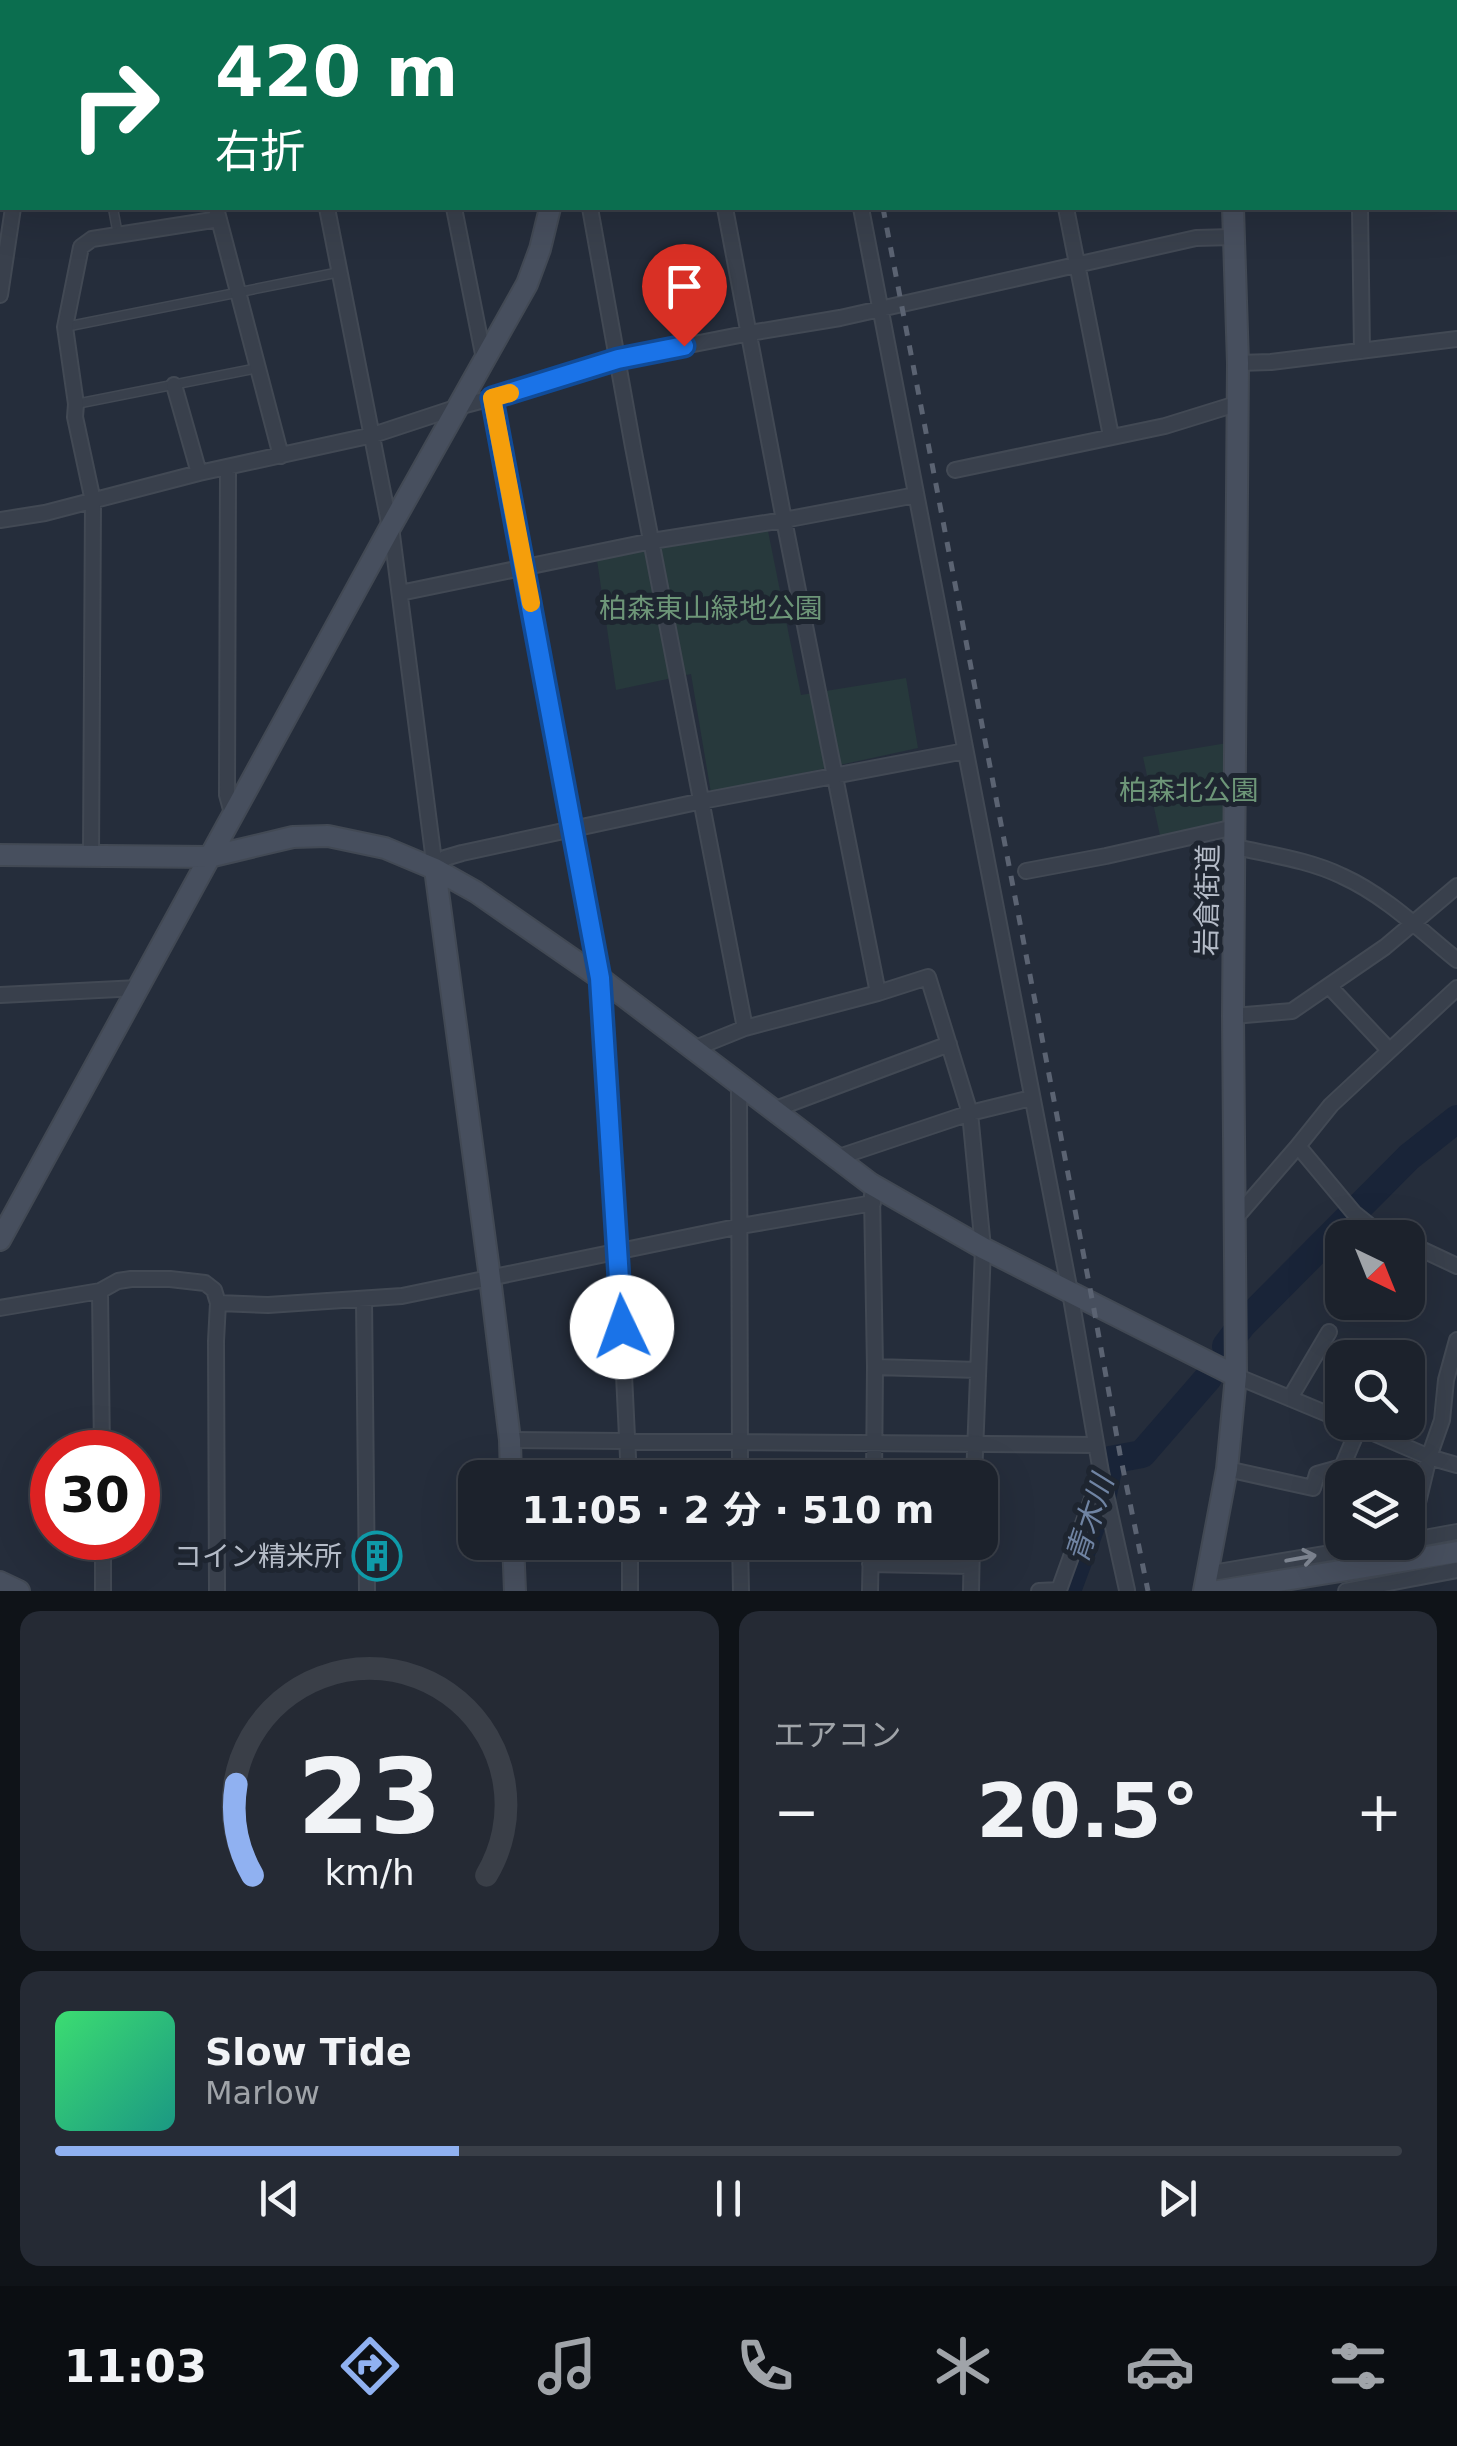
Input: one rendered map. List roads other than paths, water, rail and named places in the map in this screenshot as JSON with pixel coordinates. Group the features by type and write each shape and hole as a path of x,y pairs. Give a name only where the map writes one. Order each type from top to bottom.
{"street":[{"path":"0,295 13,210"},
{"path":"327,210 391,527 511,1460"},
{"path":"454,210 484,359"},
{"path":"0,1240 526,284 540,250 550,210"},
{"path":"590,210 632,447 745,1028"},
{"path":"725,210 878,994"},
{"path":"861,210 1070,1292 1101,1472 1127,1590"},
{"path":"1066,210 1111,436"},
{"name":"岩倉街道","path":"1209,1585 1236,1376 1233,1016 1238,363 1233,210"},
{"path":"1360,210 1362,351"},
{"path":"91,856 93,500 75,417 65,327 81,247 92,239 217,213 281,456"},
{"path":"0,520 45,513 199,473 373,435 618,359 840,318 1196,238 1232,236"},
{"path":"1238,363 1457,339"},
{"path":"174,385 199,473"},
{"path":"492,398 574,829"},
{"path":"955,470 1165,426 1236,404"},
{"path":"228,468 227,794 232,817"},
{"path":"400,593 916,494"},
{"path":"435,869 445,858 964,750"},
{"path":"0,855 210,857 294,837 328,836 385,848 435,869 476,892 600,978 836,1158 872,1194 1236,1376 1325,1413"},
{"path":"1026,871 1235,837 1342,876 1378,895 1457,960"},
{"path":"1233,1016 1292,1011 1414,924 1457,886"},
{"path":"600,978 629,1460"},
{"path":"693,1049 745,1028 928,978 970,1113 982,1248 975,1460"},
{"path":"1329,986 1390,1050"},
{"path":"0,996 138,988"},
{"path":"1233,1221 1330,1105 1457,988"},
{"path":"773,1110 949,1044"},
{"path":"740,1085 740,1460"},
{"path":"836,1158 970,1113 1031,1098"},
{"path":"1298,1146 1361,1220"},
{"path":"218,1303 268,1305 402,1296 741,1226 872,1194"},
{"path":"872,1194 874,1460"},
{"path":"1425,1252 1457,1266"},
{"path":"0,1308 100,1291 118,1280 188,1281 205,1283 214,1290 218,1303 218,1591"},
{"path":"100,1291 102,1430"},
{"path":"364,1299 367,1591"},
{"path":"1290,1398 1328,1332"},
{"path":"1425,1473 1442,1420 1446,1380 1457,1340"},
{"path":"875,1366 978,1370"},
{"path":"510,1440 1096,1445"},
{"path":"1227,1469 1313,1488 1317,1474 1342,1467 1347,1440"},
{"path":"1390,1440 1457,1464"},
{"path":"1038,1591 1059,1590 1101,1472"},
{"path":"1425,1537 1457,1532"},
{"path":"1209,1585 1457,1552"},
{"path":"1209,1585 1325,1558"},
{"path":"103,1560 104,1591"},
{"path":"514,1560 515,1591"},
{"path":"630,1560 630,1591"},
{"path":"740,1560 740,1591"},
{"path":"870,1560 870,1591"},
{"path":"971,1560 971,1591"},
{"path":"870,1564 971,1566"},
{"path":"1346,1591 1398,1586 1457,1570"},
{"path":"0,1582 20,1591"}],"lane":[{"path":"113,210 118,235"},
{"path":"65,327 340,272"},
{"path":"76,404 258,368"},
{"path":"574,829 600,978"}],"waterway":[{"name":"青木川","path":"1226,1346 1242,1325 1409,1157 1457,1119"},
{"name":"青木川","path":"1067,1591 1103,1494 1110,1460 1142,1454 1208,1378"}],"railway":[{"path":"883,210 1148,1591"}],"place":[{"name":"コイン精米所","path":"377,1556"}],"park label":[{"name":"柏森東山緑地公園","path":"711,608"},
{"name":"柏森北公園","path":"1189,790"}]}
